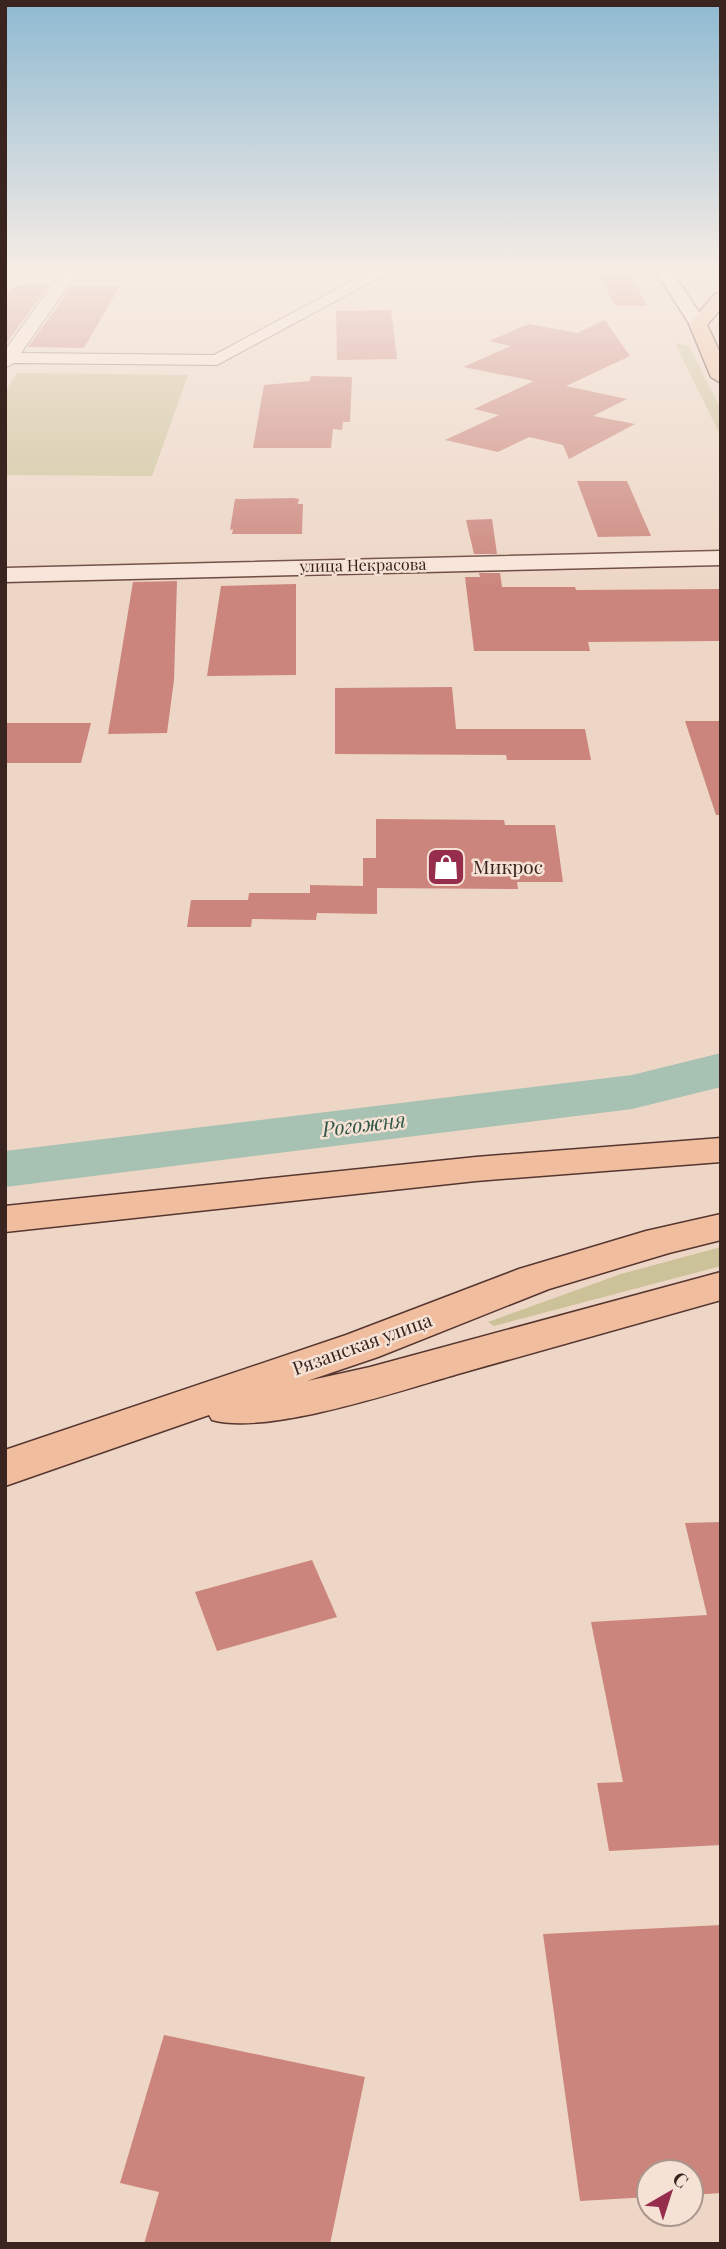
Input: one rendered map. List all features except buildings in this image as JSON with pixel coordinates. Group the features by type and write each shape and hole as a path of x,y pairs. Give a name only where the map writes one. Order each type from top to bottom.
{"main road":[{"path":"476,1169 564,1150 721,1127"},
{"path":"5,1219 476,1169 721,1150"},
{"name":"Рязанская улица","path":"5,1468 362,1346 534,1279 661,1241 721,1227"},
{"path":"167,1414 284,1403 370,1383 721,1286"}],"street":[{"name":"улица Некрасова","path":"5,575 721,558"}],"shaded area":[{"path":"15,377 187,377 152,476 5,475 5,392"},
{"path":"692,377 705,377 721,409 721,437"},
{"path":"721,1247 721,1266 494,1326 488,1322 621,1274"}],"waterway":[{"name":"Рогожня","path":"5,1169 632,1092 721,1070"}],"place":[{"name":"Микрос","path":"446,867"}]}
